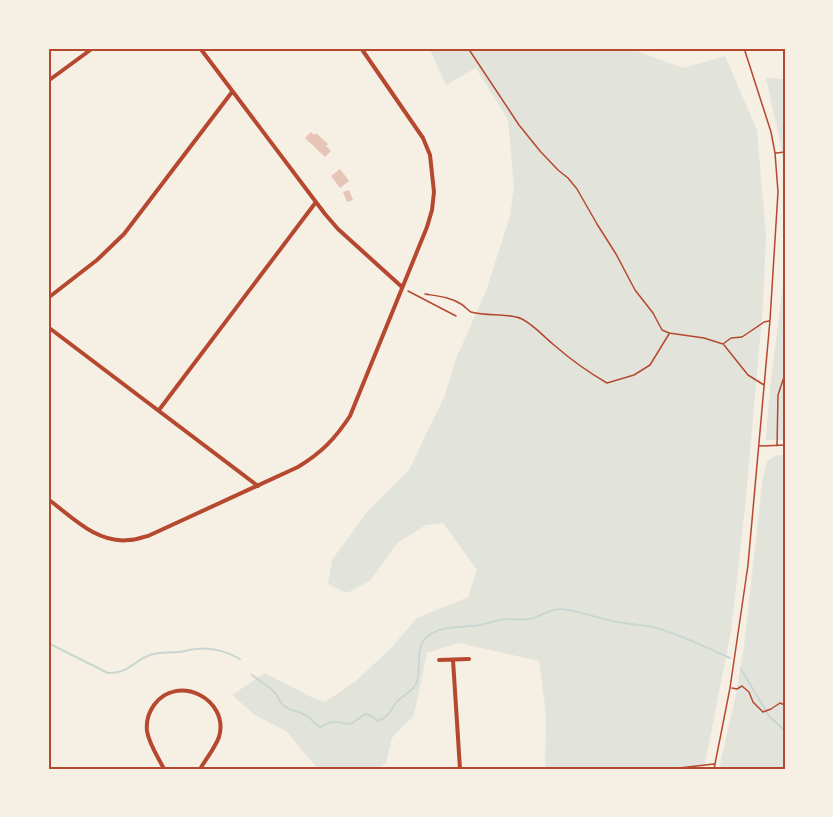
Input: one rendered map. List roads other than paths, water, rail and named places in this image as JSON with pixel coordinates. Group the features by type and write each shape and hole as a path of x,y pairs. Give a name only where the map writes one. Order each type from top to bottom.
{"street":[{"path":"48,81 93,48"},
{"path":"200,48 338,229 402,287"},
{"path":"48,499 87,529 104,538 130,540 148,536 298,467 328,446 340,432 350,416 427,227 434,192 430,155 423,138 361,48"},
{"path":"48,298 97,260 124,234 232,92"},
{"path":"159,411 316,202"},
{"path":"48,327 258,486"},
{"path":"439,660 469,659"},
{"path":"453,660 460,769"},
{"path":"164,769 147,733 148,715 157,700 164,695 190,690 206,697 217,711 219,720 219,737 200,769"}],"waterway":[{"path":"252,675 273,690 285,707 302,713 320,727 333,722 351,724 365,714 377,721 386,717 398,701 416,684 421,645 429,635 443,629 480,625 506,619 529,619 559,609 653,627 683,637 730,658"},
{"path":"48,643 108,673 126,669 153,654 194,649 219,650 240,659"},
{"path":"741,669 769,716 785,731"}]}
